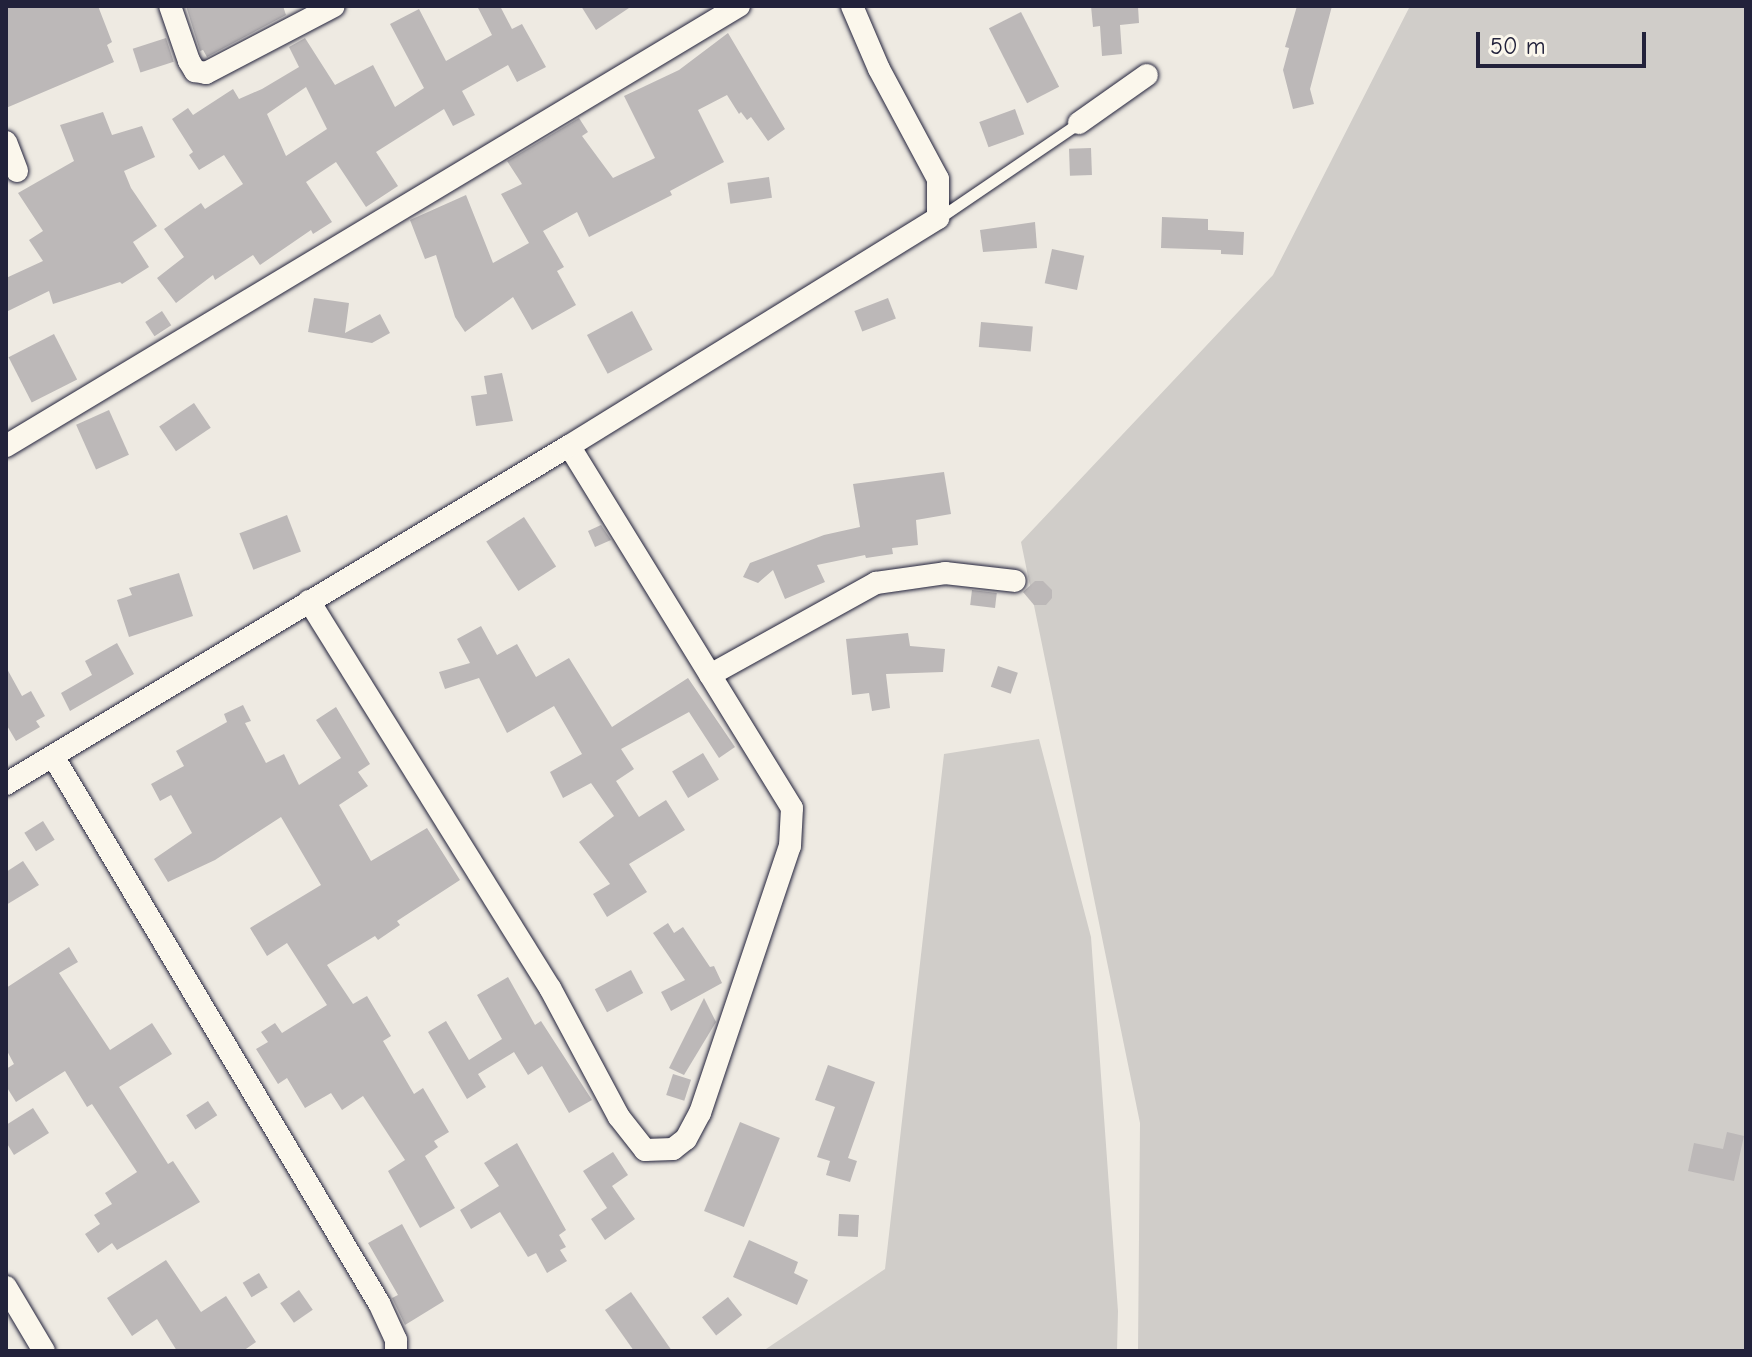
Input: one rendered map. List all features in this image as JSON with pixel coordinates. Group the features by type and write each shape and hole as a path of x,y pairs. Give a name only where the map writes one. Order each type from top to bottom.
{"street":[{"path":"170,6 189,61 195,71 206,73 334,6"},
{"path":"6,446 739,6"},
{"path":"6,784 569,446 938,218 938,179 879,69 852,6"},
{"path":"1079,123 1147,75"},
{"path":"6,142 17,171"},
{"path":"309,601 550,988 619,1117 645,1150 673,1149 686,1139 700,1113 790,846 792,808 569,446"},
{"path":"710,675 876,583 945,573 1015,581"},
{"path":"53,756 379,1303 396,1340 396,1351"},
{"path":"6,1287 44,1351"}],"lane":[{"path":"938,218 1079,123"}],"shaded area":[{"path":"1410,6 1746,6 1746,1351 1138,1351 1140,1123 1021,542 1273,275"},
{"path":"1039,739 1091,937 1118,1311 1117,1351 763,1351 885,1269 944,754"}],"building":[{"path":"6,6 98,6 112,42 107,45 114,62 6,108"},
{"path":"186,6 283,6 286,15 207,57 203,50 200,51"},
{"path":"477,6 500,6 512,29 522,24 546,67 517,82 508,65 462,91 475,115 453,126 444,109 376,152 398,186 366,207 336,162 306,182 332,222 313,234 311,230 260,265 253,255 215,280 213,275 176,303 157,278 184,257 164,229 201,203 205,209 243,184 224,155 199,170 189,155 193,152 172,119 188,108 193,115 233,89 239,99 299,67 289,47 305,38 335,85 373,65 395,107 424,88 390,24 419,9 446,61 492,35","holes":["306,87 327,129 286,156 267,114"]},
{"path":"581,6 632,6 596,30"},
{"path":"1091,6 1138,6 1139,23 1120,25 1122,54 1102,56 1100,26 1093,27"},
{"path":"1297,6 1332,6 1310,89 1314,104 1293,109 1283,70 1289,48 1285,47"},
{"path":"1021,12 1059,87 1027,103 989,28"},
{"path":"728,33 785,129 768,141 751,117 747,120 741,112 739,114 727,95 698,110 724,162 670,191 672,195 589,237 577,212 543,231 564,267 557,271 576,305 532,330 513,297 465,332 455,317 436,255 425,259 410,220 466,195 493,263 529,243 501,194 522,184 507,161 579,118 588,132 582,136 613,178 655,158 624,96 679,70"},
{"path":"166,38 174,62 140,73 133,49"},
{"path":"1015,109 1024,134 989,147 979,122"},
{"path":"103,112 112,135 142,126 155,157 124,171 131,188 157,226 133,242 149,267 122,284 120,282 53,304 49,291 6,312 6,278 43,261 29,240 43,231 18,193 74,161 60,125"},
{"path":"1091,148 1092,175 1070,176 1069,149"},
{"path":"769,177 772,198 730,204 727,183"},
{"path":"1162,217 1208,219 1208,230 1244,232 1243,255 1221,254 1221,250 1161,248"},
{"path":"1035,222 1037,248 983,252 980,230"},
{"path":"1052,249 1084,256 1077,290 1045,283"},
{"path":"314,298 349,303 345,333 380,314 390,333 372,343 308,332"},
{"path":"888,298 896,319 862,331 854,311"},
{"path":"162,311 171,325 154,336 145,322"},
{"path":"632,311 653,350 608,374 587,335"},
{"path":"981,322 1033,327 1031,351 979,347"},
{"path":"54,334 77,379 32,403 9,357"},
{"path":"502,373 513,421 476,426 471,396 487,394 484,376"},
{"path":"194,403 211,428 176,451 159,426"},
{"path":"109,410 129,455 96,469 76,425"},
{"path":"944,472 951,514 916,520 918,545 892,548 893,554 866,558 865,555 817,565 825,582 785,599 773,570 758,583 743,577 750,563 824,535 860,527 853,484"},
{"path":"287,515 301,551 253,570 239,533"},
{"path":"524,517 556,566 518,591 486,542"},
{"path":"601,525 611,540 595,547 588,531"},
{"path":"179,573 193,616 129,637 117,600 132,595 129,588"},
{"path":"1035,581 1043,581 1052,590 1052,598 1046,605 1034,605 1023,592"},
{"path":"972,590 997,593 995,608 970,605"},
{"path":"481,626 497,655 517,644 536,677 569,658 612,727 688,678 735,747 719,758 689,712 621,749 634,769 616,781 639,817 666,800 685,830 629,864 647,892 607,917 593,894 610,884 579,842 614,816 591,783 563,798 550,772 582,754 554,706 507,733 479,678 445,689 439,672 470,663 457,639"},
{"path":"908,633 910,646 945,649 943,672 886,674 890,708 872,711 869,693 852,695 846,639"},
{"path":"117,643 134,674 70,711 61,693 92,675 85,661"},
{"path":"998,666 1018,673 1011,694 991,687"},
{"path":"6,667 22,696 31,691 45,716 36,721 40,727 16,741 6,724"},
{"path":"243,705 251,721 245,723 266,763 284,754 299,785 341,758 316,720 336,707 370,764 358,772 368,786 339,805 371,861 427,828 460,880 397,921 400,925 378,940 375,936 327,965 353,1004 367,996 391,1036 383,1041 414,1094 423,1088 449,1132 434,1141 438,1147 425,1156 455,1208 420,1228 388,1171 405,1160 363,1096 342,1110 331,1093 305,1108 287,1078 278,1084 256,1049 268,1042 261,1032 275,1023 282,1033 327,1005 287,943 267,956 250,928 321,885 281,817 215,860 168,882 154,859 192,833 171,795 160,801 151,784 184,766 176,751 227,722 224,714"},
{"path":"703,753 719,780 688,798 672,772"},
{"path":"43,821 55,840 36,851 24,833"},
{"path":"23,861 39,885 6,905 6,872"},
{"path":"668,923 674,933 683,927 710,967 714,966 722,983 671,1011 661,992 685,980 653,933"},
{"path":"69,947 78,962 59,973 110,1050 152,1023 172,1054 119,1087 168,1164 173,1161 200,1202 117,1250 112,1243 98,1253 85,1234 100,1224 94,1215 112,1204 105,1193 137,1172 92,1104 87,1107 65,1071 16,1102 6,1086 6,1069 14,1064 6,1049 6,988"},
{"path":"631,970 643,993 607,1012 595,989"},
{"path":"508,977 535,1025 541,1021 592,1100 569,1113 542,1066 528,1075 514,1052 478,1074 486,1087 467,1099 428,1032 446,1021 469,1060 502,1039 477,995"},
{"path":"704,998 716,1022 684,1075 669,1068"},
{"path":"828,1065 875,1082 848,1158 857,1161 850,1182 826,1175 830,1161 817,1157 835,1107 815,1100"},
{"path":"673,1074 691,1080 684,1101 666,1095"},
{"path":"208,1101 217,1115 195,1129 186,1115"},
{"path":"33,1108 49,1133 14,1155 6,1142 6,1125"},
{"path":"740,1122 780,1138 744,1227 704,1211"},
{"path":"1727,1132 1744,1136 1734,1181 1688,1171 1694,1143 1723,1149"},
{"path":"517,1143 566,1230 559,1235 566,1247 560,1250 567,1261 547,1273 536,1253 528,1257 500,1212 471,1229 460,1210 499,1186 484,1163"},
{"path":"613,1152 628,1175 612,1186 635,1219 605,1240 591,1219 607,1208 583,1171"},
{"path":"839,1214 859,1215 858,1237 838,1236"},
{"path":"402,1224 444,1301 405,1325 392,1298 398,1295 368,1243"},
{"path":"749,1240 798,1262 794,1273 808,1280 797,1305 733,1277"},
{"path":"166,1260 201,1312 226,1296 256,1342 243,1351 177,1351 157,1319 132,1336 107,1298"},
{"path":"259,1273 268,1288 251,1297 243,1283"},
{"path":"299,1290 313,1310 294,1323 280,1303"},
{"path":"631,1292 672,1351 634,1351 605,1310"},
{"path":"728,1297 742,1315 716,1335 702,1317"}]}
